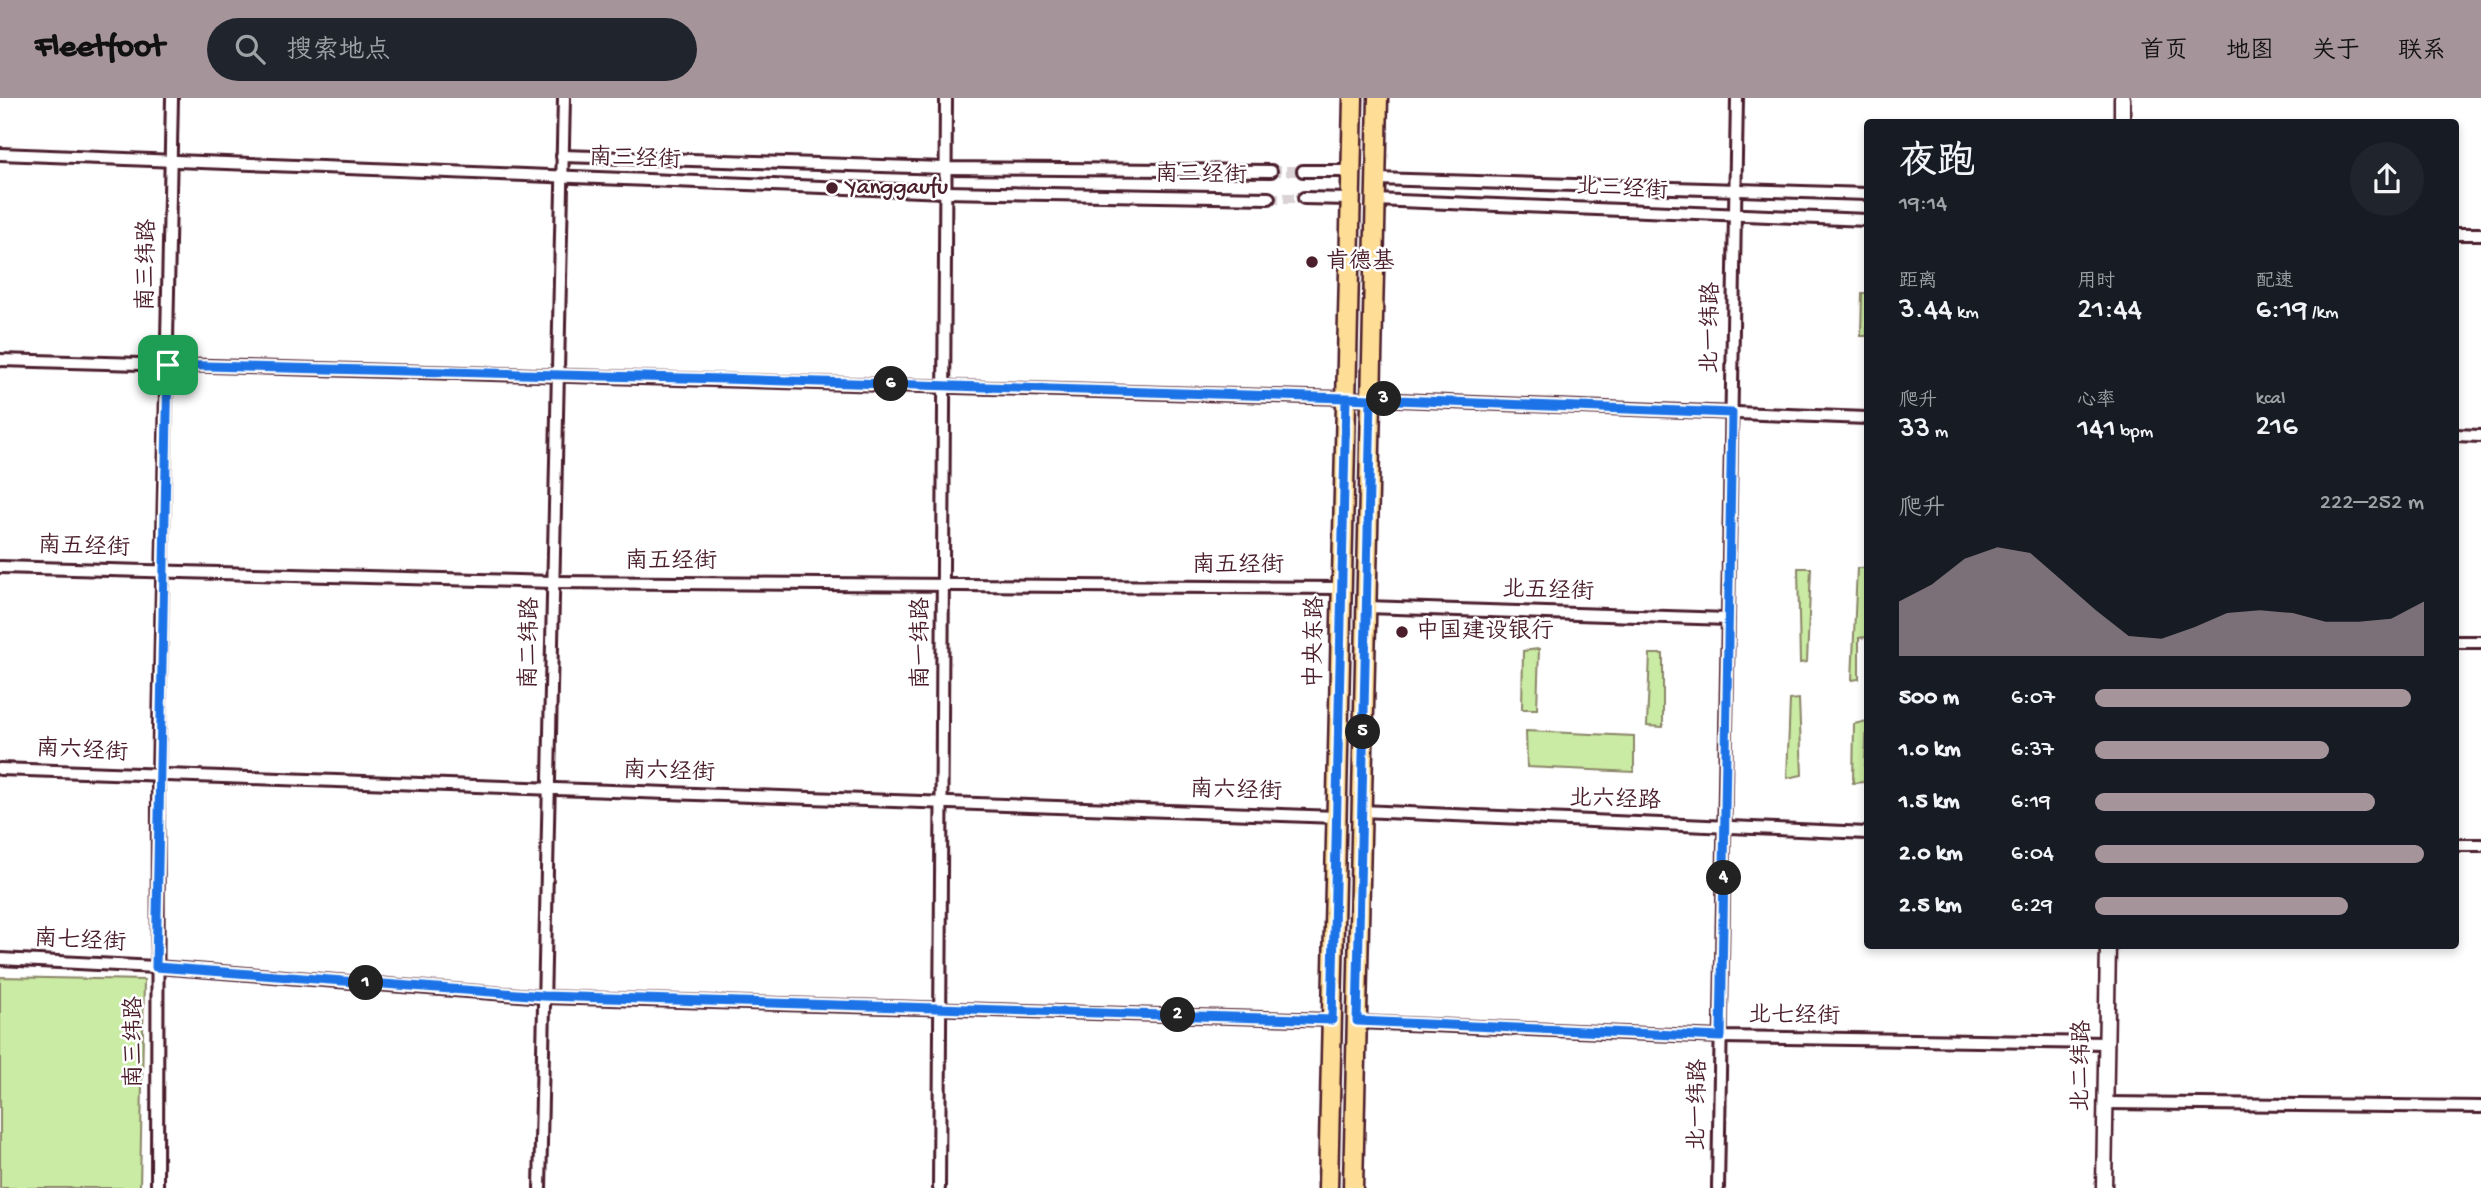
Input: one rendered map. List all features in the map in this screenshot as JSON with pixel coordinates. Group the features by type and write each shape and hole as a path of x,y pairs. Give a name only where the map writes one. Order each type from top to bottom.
{"main road":[{"name":"中央东路","path":"1328,1188 1353,98"},
{"path":"1353,1188 1378,98"}],"street":[{"name":"南三纬路","path":"157,1188 158,776 172,98"},
{"name":"南二纬路","path":"540,1188 564,98"},
{"name":"南一纬路","path":"939,1188 946,98"},
{"name":"北一纬路","path":"1718,1188 1737,98"},
{"path":"2122,98 2122,119"},
{"name":"南三经街","path":"0,154 945,192 1269,198"},
{"path":"562,156 945,168 1270,171"},
{"path":"1303,171 1352,171"},
{"path":"1376,178 1864,194"},
{"path":"1304,198 1350,199"},
{"name":"北三经街","path":"1375,200 1864,220"},
{"path":"2459,234 2481,234"},
{"path":"0,360 945,385 1864,418"},
{"path":"2459,435 2481,436"},
{"name":"南五经街","path":"0,567 553,582 1342,588"},
{"name":"北五经街","path":"1366,607 1728,619"},
{"path":"2459,642 2481,642"},
{"name":"南六经街","path":"0,769 1336,817"},
{"name":"北六经路","path":"1361,811 1864,833"},
{"path":"2459,845 2481,845"},
{"name":"北二纬路","path":"2104,1188 2108,949"},
{"name":"南七经街","path":"0,959 156,967 544,996 1332,1020"},
{"name":"北七经街","path":"1357,1021 1721,1037 2106,1043"},
{"path":"2105,1103 2481,1107"}],"green space":[{"path":"1862,293 1864,293 1864,336 1861,336"},
{"path":"1798,568 1811,568 1807,662 1800,663"},
{"path":"1857,568 1864,568 1864,637 1859,638 1859,679 1852,680"},
{"path":"1539,649 1537,709 1522,709 1523,651"},
{"path":"1650,654 1663,654 1663,727 1647,726"},
{"path":"1799,699 1802,775 1787,778 1790,700"},
{"path":"1864,722 1864,782 1853,783 1854,724"},
{"path":"1526,731 1634,736 1634,772 1527,767"},
{"path":"0,977 144,980 140,1188 0,1188"}],"tunnel":[{"path":"1271,171 1303,171"},
{"path":"1269,198 1304,198"}],"place":[{"name":"Yanggaufu","path":"832,188"},
{"name":"肯德基","path":"1312,262"},
{"name":"中国建设银行","path":"1402,632"}],"route":[{"path":"168,365 156,967 544,996 1332,1020 1346,398 1732,413 1721,1037 1357,1021 1371,399 1346,398 1145,391 558,373 168,365"}]}
